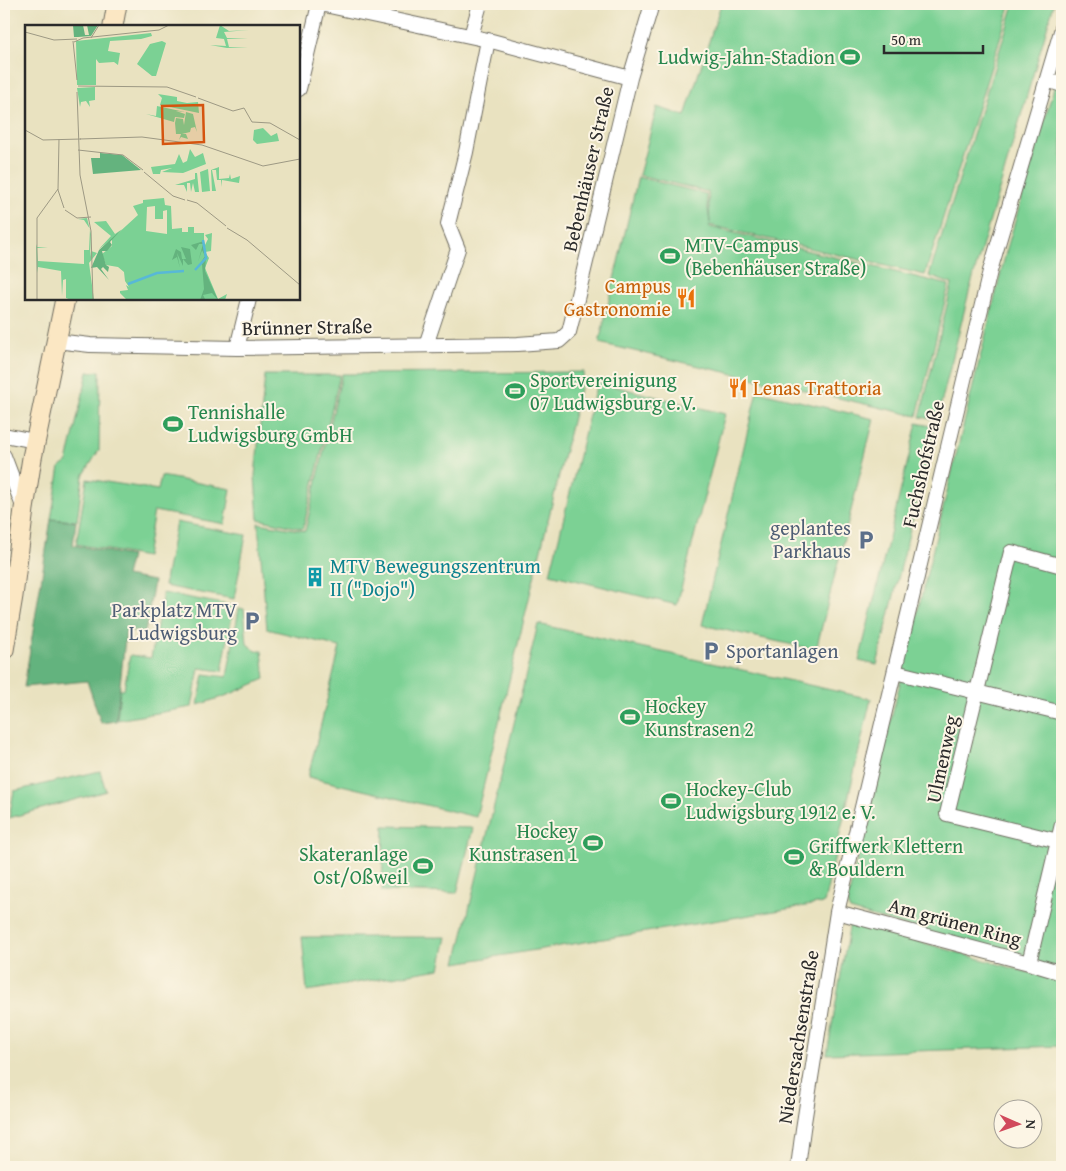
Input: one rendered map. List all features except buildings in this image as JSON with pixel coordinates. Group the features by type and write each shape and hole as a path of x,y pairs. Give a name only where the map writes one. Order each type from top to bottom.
{"main road":[{"path":"113,25 117,4"},
{"path":"4,650 35,441 65,300"}],"street":[{"path":"300,85 320,4 488,40 630,78"},
{"path":"471,36 480,4"},
{"name":"Bebenhäuser Straße","path":"559,340 569,332 630,78 652,4"},
{"name":"Fuchshofstraße","path":"837,912 990,272 1062,28"},
{"path":"426,345 458,249 448,224 466,152 488,40"},
{"path":"1047,80 1062,84"},
{"path":"237,348 249,300"},
{"name":"Brünner Straße","path":"56,341 90,345 237,348 518,344 559,340"},
{"path":"4,435 35,441"},
{"path":"4,456 24,509"},
{"name":"Ulmenweg","path":"1058,842 947,814 1011,552 1062,566"},
{"name":"Ulmenweg","path":"895,672 1062,712"},
{"path":"1029,963 1062,824"},
{"name":"Am grünen Ring","path":"837,912 1062,973"},
{"name":"Niedersachsenstraße","path":"798,1167 837,912"}],"green space":[{"path":"721,4 1011,4 925,275 709,225 710,227 949,285 917,416 599,343 638,177 706,194 710,223 708,192 639,175 657,107 685,116"},
{"path":"1014,4 1054,4 970,288 937,420 920,417 952,284 929,276"},
{"path":"1062,60 1062,973 850,910 848,899 1006,252"},
{"path":"100,371 99,450 83,476 77,521 51,519 60,467 67,462 88,372"},
{"path":"584,372 476,817 308,777 340,647 267,629 258,523 305,531 342,374"},
{"path":"265,375 340,375 303,529 258,519 255,476"},
{"path":"597,382 725,414 677,605 550,574"},
{"path":"757,391 874,419 816,650 702,625"},
{"path":"917,423 935,427 877,665 859,661"},
{"path":"161,476 231,489 225,524 154,511 146,557 76,544 87,479 158,490"},
{"path":"51,519 76,522 73,545 131,556 126,576 154,581 145,633 126,630 116,721 101,723 87,681 24,687"},
{"path":"176,522 246,535 234,599 164,586"},
{"path":"163,593 234,606 222,671 199,668 192,707 117,720 120,689 124,689 130,655 151,658"},
{"path":"239,608 244,609 247,644 256,651 262,651 265,679 228,695 198,705 204,674 227,677"},
{"name":"Hockey-Club Ludwigsburg 1912 e. V.","path":"538,624 871,699 824,903 456,963"},
{"path":"100,771 106,791 9,818 14,791"},
{"name":"Skateranlage Ost/Oßweil","path":"384,826 473,828 457,893 382,891"},
{"path":"850,922 1062,982 1062,1046 827,1054"},
{"path":"302,937 447,937 440,969 307,991"}],"place":[{"name":"Ludwig-Jahn-Stadion","path":"850,57"},
{"name":"MTV-Campus (Bebenhäuser Straße)","path":"670,256"},
{"name":"Campus Gastronomie","path":"686,298"},
{"name":"Lenas Trattoria","path":"738,388"},
{"name":"Sportvereinigung 07 Ludwigsburg e.V.","path":"515,391"},
{"name":"Tennishalle Ludwigsburg GmbH","path":"173,424"},
{"name":"geplantes Parkhaus","path":"866,540"},
{"name":"MTV Bewegungszentrum II (\"Dojo\")","path":"315,577"},
{"name":"Parkplatz MTV Ludwigsburg","path":"252,621"},
{"name":"Sportanlagen","path":"711,651"},
{"name":"Hockey Kunstrasen 2","path":"630,717"},
{"name":"Hockey-Club Ludwigsburg 1912 e. V.","path":"671,801"},
{"name":"Hockey Kunstrasen 1","path":"593,843"},
{"name":"Griffwerk Klettern & Bouldern","path":"794,857"},
{"name":"Skateranlage Ost/Oßweil","path":"423,866"}]}
